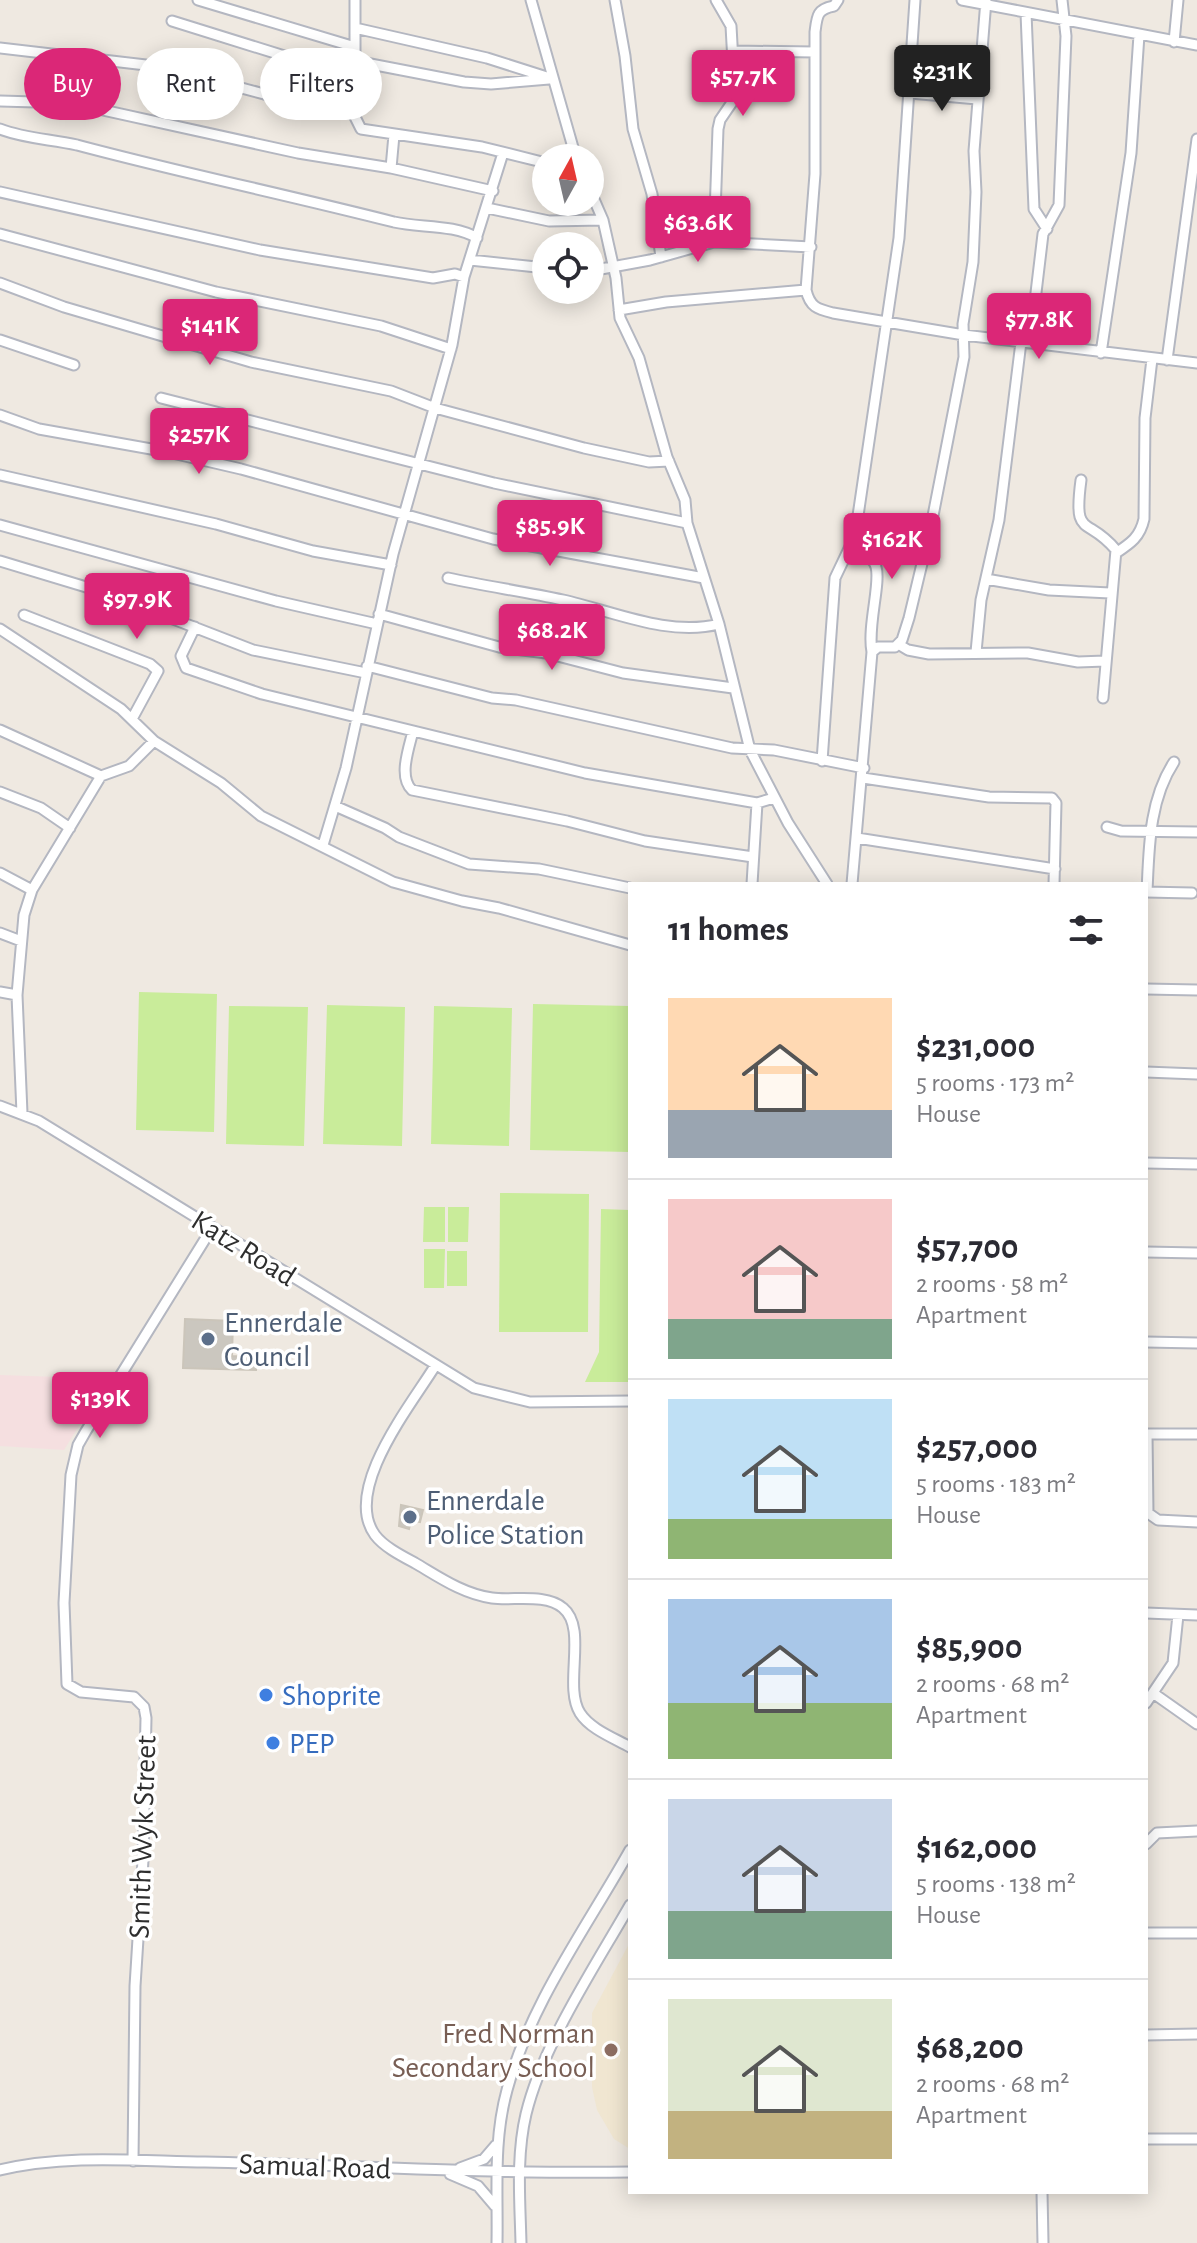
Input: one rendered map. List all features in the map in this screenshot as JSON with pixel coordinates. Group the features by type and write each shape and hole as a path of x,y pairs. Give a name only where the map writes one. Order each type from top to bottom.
{"street":[{"path":"198,0 355,47 355,0"},
{"path":"615,0 633,129 652,194 661,257"},
{"path":"714,242 718,129 720,120 735,98 731,26 716,0"},
{"path":"838,0 834,6 822,8 818,13 815,174 806,290 809,303 816,309 964,335 1197,363"},
{"path":"822,761 835,578 851,547 899,238 915,0"},
{"path":"962,0 1197,45"},
{"path":"976,652 1043,234 1059,205 1066,36 1062,0"},
{"path":"1174,42 1178,0"},
{"path":"528,1 572,144"},
{"path":"872,652 878,647 895,647 909,618 931,526 964,357 973,262 977,99 986,3"},
{"path":"1026,13 1034,209 1047,229"},
{"path":"172,21 260,48"},
{"path":"355,28 487,58 553,79"},
{"path":"1101,353 1131,153 1139,35"},
{"path":"0,48 163,67 260,93"},
{"path":"733,51 815,52"},
{"path":"382,66 464,82 553,79"},
{"path":"910,93 977,99"},
{"path":"0,101 71,103 298,153 391,168 493,191"},
{"path":"358,120 361,129 482,147 532,160"},
{"path":"0,129 21,137 49,139 117,158 282,193 403,224 460,231 477,238"},
{"path":"391,168 394,135"},
{"path":"1167,360 1197,139"},
{"path":"323,845 357,716 391,565 451,349 464,277 503,153"},
{"path":"0,192 260,250 433,278 455,274 464,277"},
{"path":"487,208 549,221 603,220"},
{"path":"601,216 619,310 639,358 669,461 685,500 687,523 719,624 750,750 774,798 826,882"},
{"path":"0,234 216,292 381,326 451,349"},
{"path":"604,269 714,242 811,247"},
{"path":"470,260 532,267"},
{"path":"0,283 64,307 251,362 391,391 435,408 584,448 649,462 669,461"},
{"path":"619,310 666,302 806,290"},
{"path":"0,340 74,365"},
{"path":"1116,553 1133,543 1141,532 1144,519 1145,418 1152,359"},
{"path":"161,398 420,464 687,523"},
{"path":"0,415 39,429 168,452 241,469 405,516 577,556 704,578"},
{"path":"0,475 216,524 313,551 391,565"},
{"path":"1081,480 1078,517 1082,525 1110,543 1116,553 1110,593 1112,609 1103,698"},
{"path":"0,525 276,601 378,619 499,647 546,653 623,673 733,688"},
{"path":"851,547 877,568 852,882"},
{"path":"0,561 106,593 253,650 367,670 750,750 774,750 863,773 989,797 1052,798 1056,803 1054,882"},
{"path":"448,578 678,628 701,629 719,624"},
{"path":"986,579 1049,590 1110,593"},
{"path":"24,615 89,638 150,664 158,671 132,719"},
{"path":"195,627 181,656 186,668 262,694 585,773 757,803 774,798"},
{"path":"0,629 121,709 154,741 221,783 261,816 410,888 499,908 628,944"},
{"path":"898,644 908,650 929,654 976,652 1053,656 1078,662 1105,661"},
{"path":"0,730 101,776"},
{"path":"413,731 405,775 406,784 412,790 538,815 645,841 753,857"},
{"path":"22,1113 17,995 21,941 32,890 101,776 129,766 154,741"},
{"path":"1147,882 1150,831 1162,784 1174,762"},
{"path":"0,792 41,808 70,828"},
{"path":"752,882 757,803"},
{"path":"335,806 399,837 469,864 539,869 628,888"},
{"path":"1107,827 1197,832"},
{"path":"857,838 1055,869"},
{"path":"0,873 32,890"},
{"path":"1148,892 1192,893"},
{"path":"0,933 21,941"},
{"path":"1148,989 1197,990"},
{"path":"0,992 17,995"},
{"path":"1148,1072 1197,1074"},
{"name":"Katz Road","path":"0,1106 22,1113 474,1388 509,1399 628,1401"},
{"path":"1148,1163 1197,1164"},
{"name":"Smith Wyk Street","path":"133,2161 135,1986 143,1860 146,1718 144,1707 134,1697 81,1692 67,1684 64,1603 71,1475 75,1453 86,1431 212,1228"},
{"path":"1148,1252 1197,1253"},
{"path":"1148,1342 1197,1343"},
{"path":"435,1366 370,1476 366,1511 371,1526 387,1546 466,1592 492,1598 549,1602 563,1607 573,1622 575,1696 580,1713 594,1727 628,1746"},
{"path":"1148,1434 1197,1434"},
{"path":"1148,1513 1158,1520 1197,1522"},
{"path":"1148,1613 1197,1615"},
{"path":"1148,1700 1173,1663 1178,1615"},
{"path":"1153,1693 1197,1724"},
{"path":"1148,1842 1157,1833 1197,1831"},
{"path":"453,2171 484,2159 495,2148 507,2091 536,2016 628,1854"},
{"path":"521,2243 519,2174 531,2096 562,2025 628,1909"},
{"path":"1148,1933 1197,1933"},
{"path":"1148,2035 1197,2034"},
{"path":"497,2243 495,2174 498,2138"},
{"path":"1148,2139 1197,2139"},
{"name":"Samual Road","path":"0,2170 55,2161 133,2161 495,2174 628,2172"},
{"path":"441,2171 478,2186 492,2200 497,2213"},
{"path":"1042,2194 1043,2243"}],"shaded area":[{"path":"0,1375 107,1380 64,1450 0,1446"},
{"name":"Fred Norman Secondary School","path":"628,1946 628,2148 614,2139 597,2110 592,2087 592,2013"}],"green space":[{"path":"139,992 217,994 214,1132 136,1130"},
{"path":"533,1004 628,1006 628,1152 530,1150"},
{"path":"327,1005 405,1007 402,1146 323,1144"},
{"path":"229,1006 308,1007 304,1146 226,1144"},
{"path":"434,1006 512,1008 509,1146 431,1144"},
{"path":"500,1193 589,1194 588,1332 499,1332"},
{"path":"424,1207 445,1207 445,1242 423,1242"},
{"path":"448,1207 469,1207 468,1242 448,1242"},
{"path":"601,1209 628,1210 628,1382 585,1382 599,1352"},
{"path":"424,1249 445,1249 444,1288 424,1288"},
{"path":"447,1251 467,1251 467,1286 447,1286"}],"building":[{"name":"Ennerdale Council","path":"185,1319 233,1321 232,1356 256,1357 256,1370 183,1368"},
{"name":"Ennerdale Police Station","path":"401,1505 423,1510 420,1522 411,1520 409,1529 399,1526"}],"place":[{"name":"Ennerdale Council","path":"208,1339"},
{"name":"Ennerdale Police Station","path":"410,1517"},
{"name":"Shoprite","path":"266,1695"},
{"name":"PEP","path":"273,1743"},
{"name":"Fred Norman Secondary School","path":"611,2050"}]}
